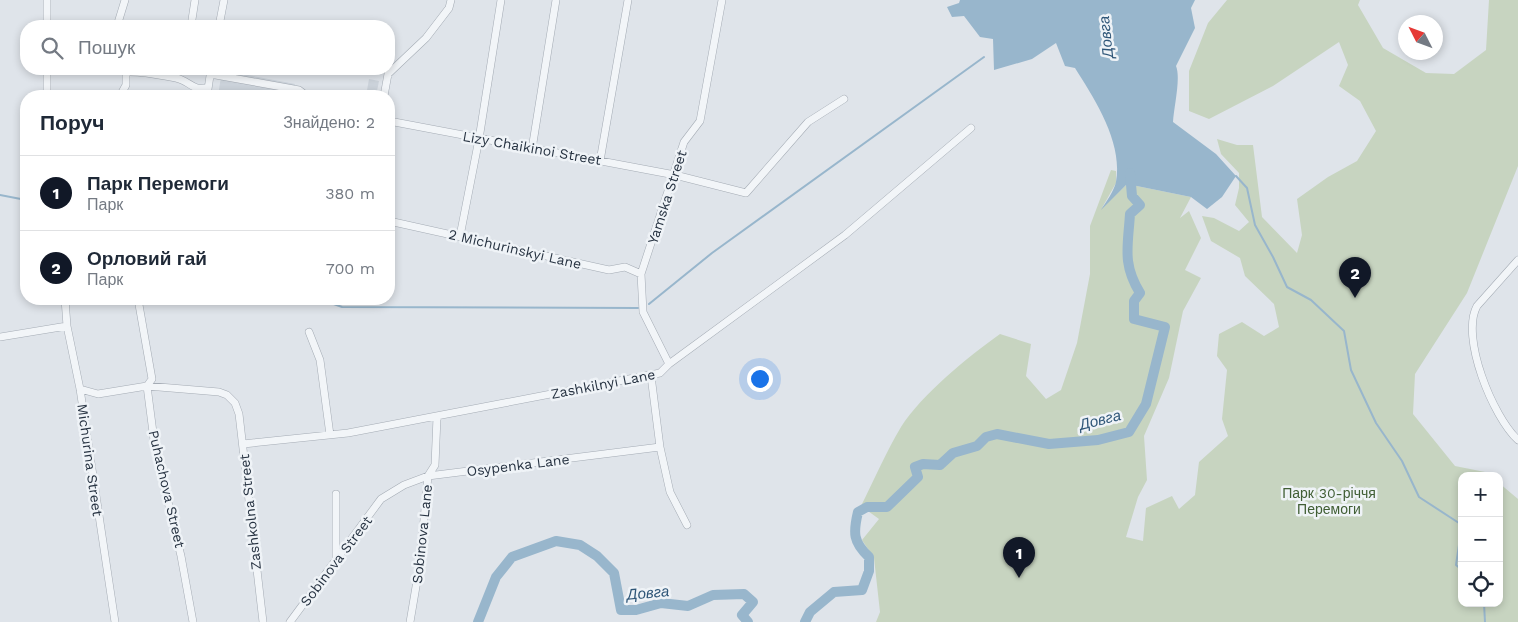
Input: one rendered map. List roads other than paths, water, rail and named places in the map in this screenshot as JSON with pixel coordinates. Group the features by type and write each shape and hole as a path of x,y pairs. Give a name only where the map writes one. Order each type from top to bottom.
{"street":[{"path":"47,0 47,20"},
{"path":"119,20 126,0"},
{"path":"192,20 195,0"},
{"path":"220,20 224,0"},
{"path":"395,67 426,38 449,8 451,0"},
{"path":"460,236 479,139 501,0"},
{"path":"532,148 556,0"},
{"path":"600,161 628,0"},
{"name":"Yamska Street","path":"669,364 644,312 641,274 676,175 684,142 700,121 722,0"},
{"path":"47,75 47,90"},
{"path":"123,90 126,85 125,75"},
{"path":"162,75 177,78 200,90 208,87"},
{"path":"208,90 210,75"},
{"path":"226,75 299,90"},
{"path":"385,90 388,75"},
{"name":"Lizy Chaikinoi Street","path":"395,122 676,175 746,192 808,122 844,99"},
{"name":"Zashkilnyi Lane","path":"243,444 330,435 437,417 660,373 669,364 845,235 971,128"},
{"name":"2 Michurinskyi Lane","path":"395,222 608,270 625,267 641,274"},
{"path":"1518,260 1478,306 1474,313 1472,327 1482,382 1511,432 1518,440"},
{"name":"Michurina Street","path":"65,305 67,326 80,389 115,622"},
{"name":"Puhachova Street","path":"139,305 152,379 147,386 155,448 182,556 193,622"},
{"path":"0,337 67,326"},
{"path":"309,332 320,360 330,435"},
{"path":"651,376 660,447 670,492 687,525"},
{"path":"80,389 98,394 147,386"},
{"name":"Zashkolna Street","path":"147,386 218,392 228,395 235,403 243,444 263,622"},
{"name":"Sobinova Lane","path":"410,622 420,563 428,476 436,465 437,417"},
{"name":"Osypenka Lane","path":"381,499 404,485 428,476 660,447"},
{"path":"336,494 336,560"},
{"name":"Sobinova Street","path":"290,622 381,499"}],"water":[{"path":"960,0 1195,0 1191,8 1195,28 1176,66 1178,85 1173,122 1216,154 1236,176 1222,197 1207,209 1191,197 1127,184 1101,210 1112,193 1116,182 1115,152 1106,122 1075,68 1065,66 1056,43 1032,59 994,70 993,39 980,37 964,16 952,17 947,7 959,3"}],"waterway":[{"path":"649,304 712,253 984,57"},
{"name":"Довга","path":"805,622 810,612 834,592 862,590 869,571 869,557 857,542 855,526 858,512 867,507 887,507 918,477 915,467 923,464 940,465 953,453 977,446 986,437 997,434 1049,444 1098,440 1129,432 1146,404 1165,327 1134,319 1134,301 1140,293 1134,283 1128,264 1128,245 1130,214 1140,205 1132,196 1130,173"},
{"path":"1236,176 1247,188 1255,225 1287,287 1311,300 1344,331 1351,370 1376,423 1402,461 1419,497 1462,525 1456,565 1458,567"},
{"path":"0,195 20,199"},
{"path":"336,305 342,307 638,308"},
{"name":"Довга","path":"478,622 496,577 512,557 556,541 580,545 597,556 614,573 621,610 636,610 661,603 688,606 713,595 744,594 753,602 742,615 748,622"},
{"path":"1484,607 1485,622"}],"place":[{"name":"Орловий гай","path":"1355,298"},
{"name":"Парк Перемоги","path":"1019,578"}],"park label":[{"name":"Парк 30-річчя Перемоги","path":"1329,502"}]}
